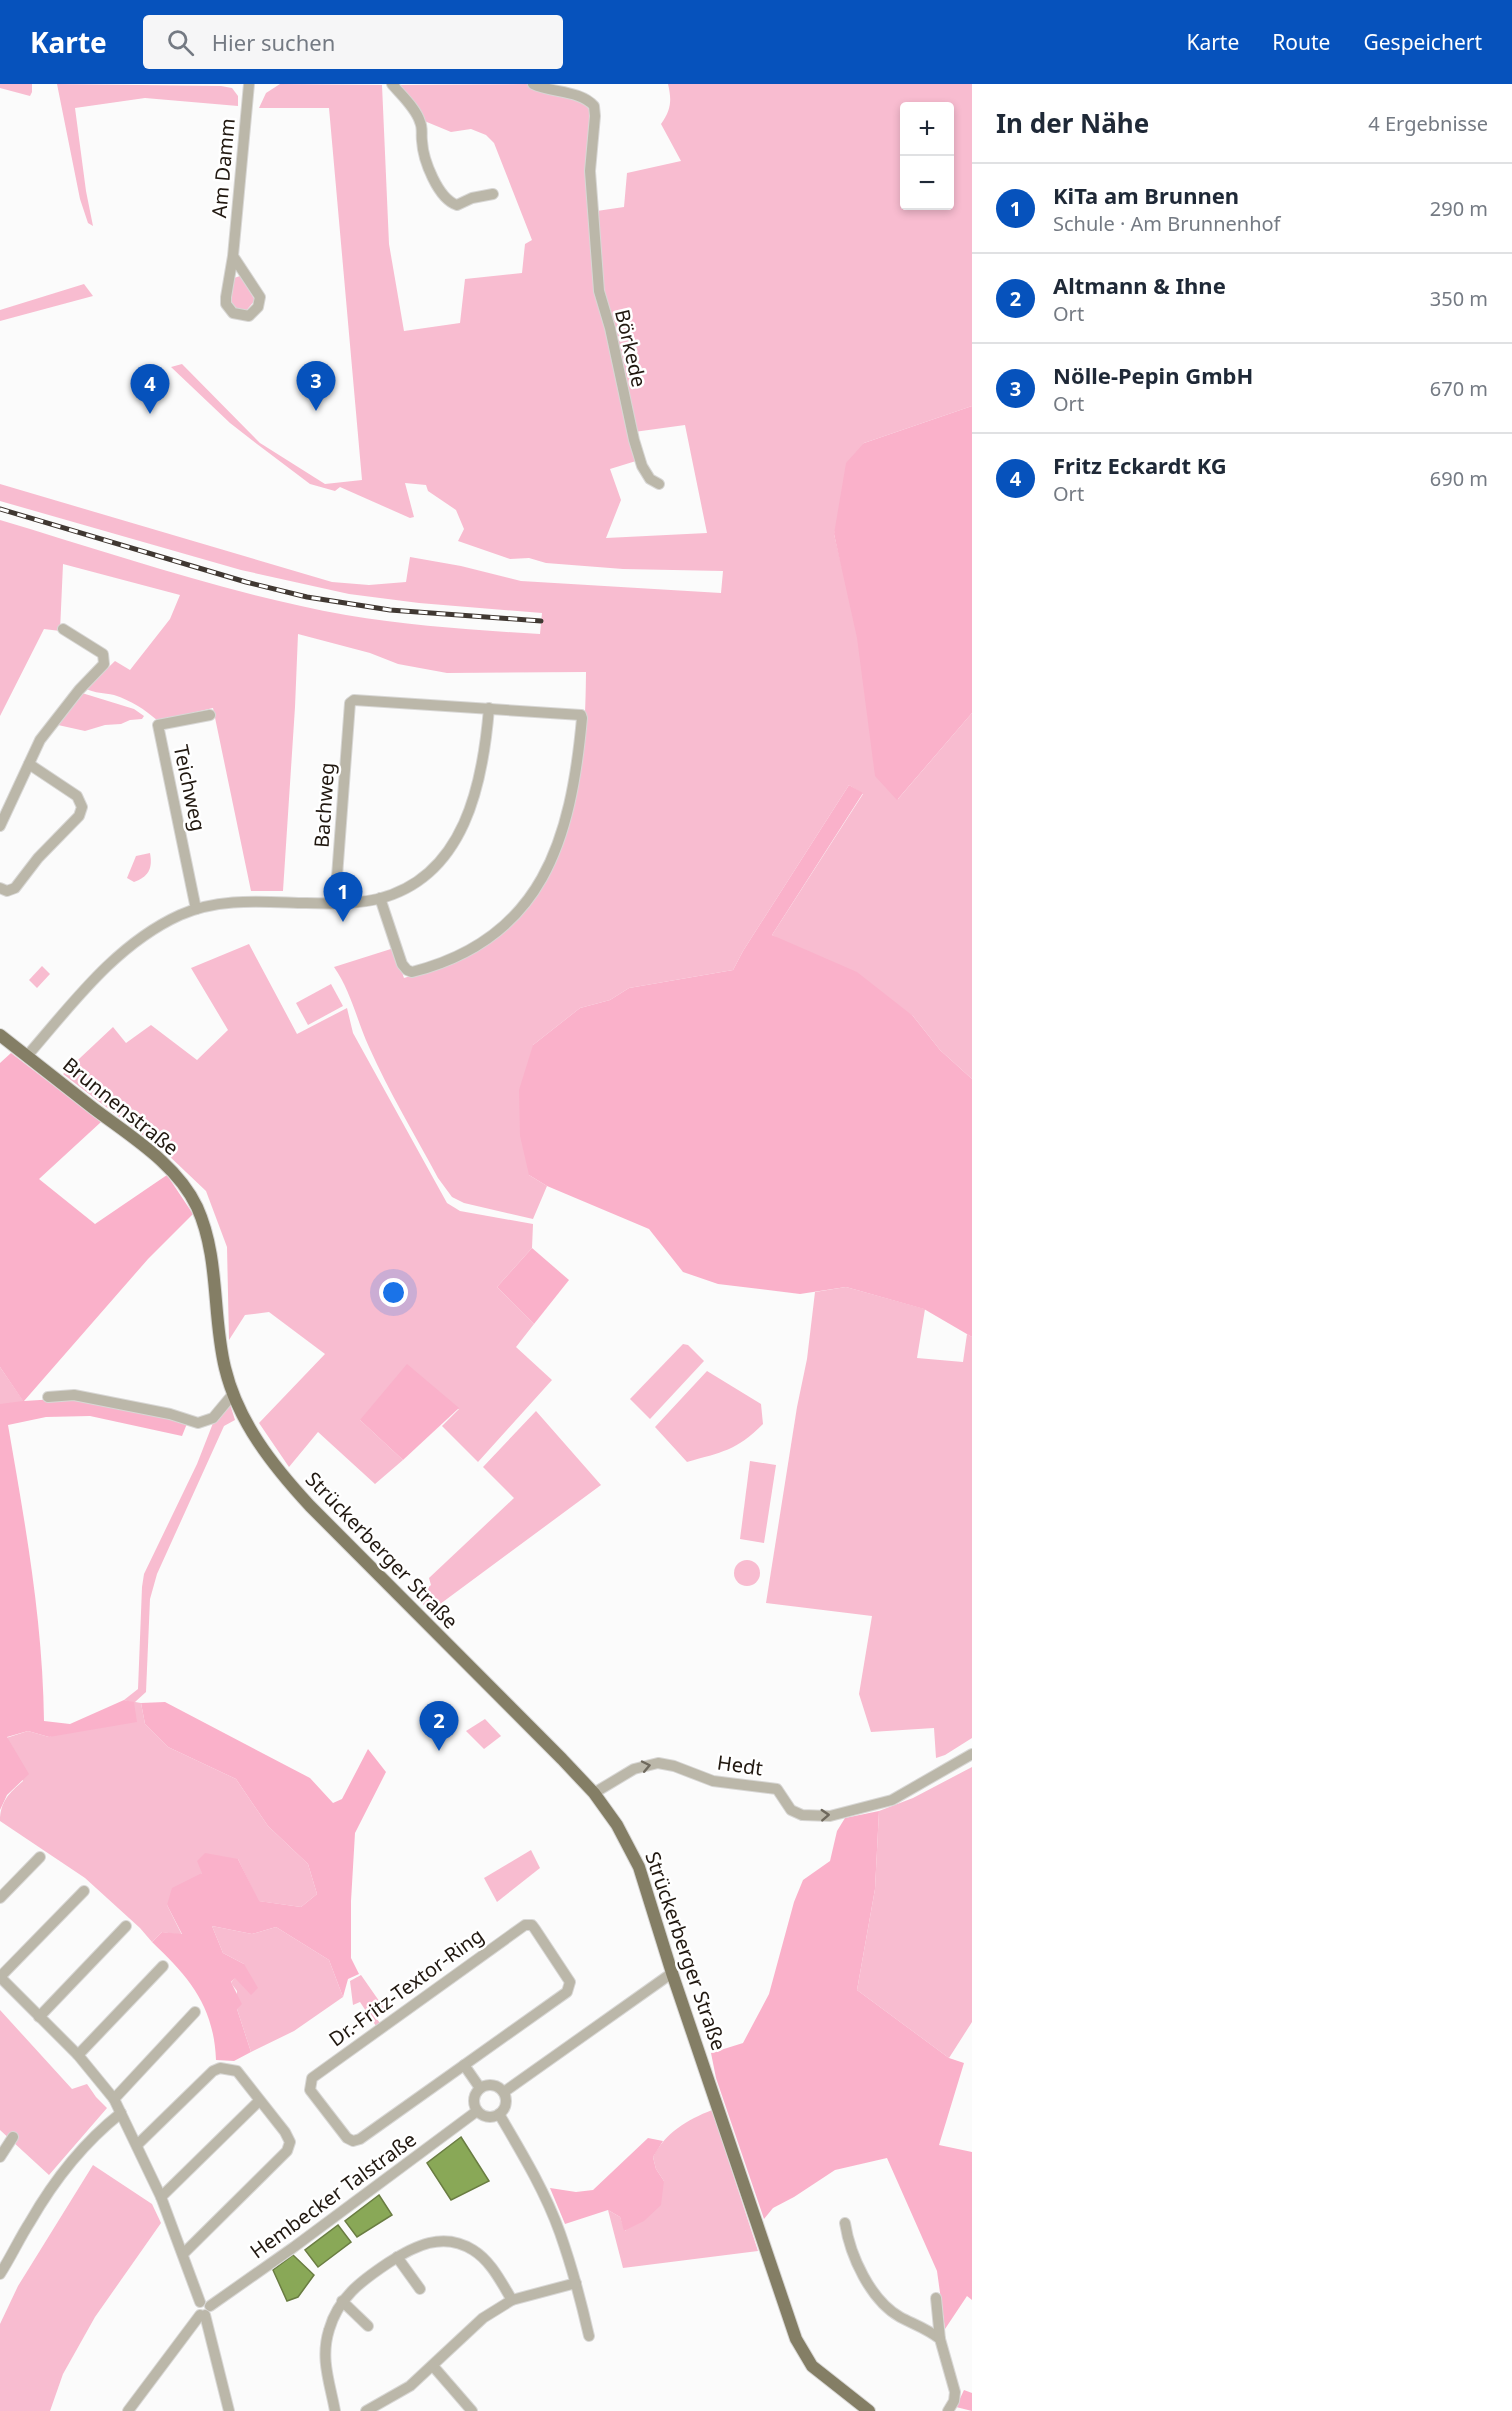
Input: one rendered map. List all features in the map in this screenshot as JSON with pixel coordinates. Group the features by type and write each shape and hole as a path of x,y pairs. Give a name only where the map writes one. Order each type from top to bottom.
{"main road":[{"name":"Brunnenstraße","path":"0,1035 143,1146 178,1178 194,1201 202,1221"},
{"name":"Strückerberger Straße","path":"202,1221 214,1273 225,1367 233,1394 254,1436 292,1486 594,1793 610,1813 639,1867 672,1973 796,2339 812,2366 869,2411"}],"street":[{"name":"Am Damm","path":"233,256 260,297 258,307 249,316 233,314 226,304 233,256 249,84"},
{"path":"392,84 418,116 422,125 425,160 435,182 452,204 457,206 472,198 493,194"},
{"name":"Börkede","path":"533,84 541,88 583,97 594,106 596,116 590,171 599,291 610,328 634,440 642,466 650,479 659,484"},
{"path":"0,826 40,740 105,661 103,654 63,629"},
{"name":"Bachweg","path":"335,903 350,703 354,700 489,708"},
{"path":"27,1056 81,992 133,943 173,918 196,909 232,902 355,903 380,898 407,887 441,859 461,831 472,806 481,773 489,708 580,715 582,718 575,781 567,818 551,864 539,885 508,922 489,938 446,962 412,972 406,970 402,964 380,898"},
{"name":"Teichweg","path":"196,909 158,725 210,715"},
{"path":"0,888 8,891 15,888 38,858 78,816 82,807 77,796 29,764"},
{"path":"48,1397 74,1395 170,1414 198,1423 213,1418 233,1394"},
{"name":"Hedt","path":"594,1793 634,1769 658,1764 674,1766 713,1780 777,1789 791,1810 802,1815 830,1816 892,1800 972,1754"},
{"path":"0,1898 40,1857"},
{"path":"84,1891 0,1977 78,2055 114,2099 160,2197 204,2309 229,2411"},
{"name":"Dr.-Fritz-Textor-Ring","path":"532,1925 570,1982 569,1989 464,2065 353,2141 345,2136 309,2086 315,2076 520,1926 532,1925"},
{"path":"39,2017 126,1926"},
{"path":"78,2055 163,1966"},
{"path":"504,2092 672,1973"},
{"path":"114,2099 195,2012"},
{"path":"464,2065 480,2088"},
{"path":"137,2145 213,2071 220,2068 237,2071 285,2132 290,2142 287,2151 183,2254"},
{"path":"495,2085 504,2092 506,2103 499,2114 486,2117 477,2111 473,2100 480,2088 495,2085"},
{"path":"160,2197 259,2101"},
{"name":"Hembecker Talstraße","path":"128,2411 204,2309 294,2247 477,2111"},
{"path":"0,2274 30,2222 62,2174 97,2132 121,2113"},
{"path":"499,2114 545,2196 576,2283 589,2336"},
{"path":"0,2157 13,2137"},
{"path":"845,2223 847,2236 858,2265 879,2300 898,2316 940,2339"},
{"path":"335,2411 324,2360 328,2332 342,2301 352,2288 397,2258 424,2243 451,2241 471,2249 484,2258 512,2300"},
{"path":"397,2258 420,2289"},
{"path":"366,2411 410,2386 483,2318 512,2300 576,2283"},
{"path":"936,2298 940,2339 955,2392 954,2401 948,2411"},
{"path":"342,2301 368,2326"},
{"path":"433,2366 472,2411"}],"shaded area":[{"path":"0,84 32,84 32,92 30,96 0,88"},
{"path":"57,84 221,86 232,88 238,96 238,106 145,98 75,108 93,226 88,223 80,199"},
{"path":"280,84 382,85 389,244 404,331 460,323 465,279 522,273 525,244 532,240 494,143 486,135 471,129 451,132 422,120 397,85 527,84 538,90 582,100 592,110 590,212 624,207 627,173 681,161 661,124 670,105 668,84 972,84 972,406 864,443 834,534 898,799 972,713 972,1079 940,1050 913,1016 772,935 863,794 849,785 733,970 629,988 610,1000 580,1008 533,1045 529,1175 547,1186 533,1219 464,1203 452,1197 438,1178 377,1064 345,986 334,967 394,948 404,978 472,954 492,941 521,916 543,887 559,854 571,820 583,746 586,672 447,673 398,664 370,653 298,634 283,891 251,891 213,708 158,721 127,700 86,689 115,661 130,670 170,619 180,595 63,564 60,631 44,629 0,716 0,520 215,585 346,615 418,625 540,634 542,613 419,603 349,594 241,570 0,501 0,484 332,582 369,585 406,582 410,557 461,566 521,581 721,593 723,571 623,569 546,563 529,558 510,559 458,541 464,529 456,510 428,491 426,485 405,483 414,517 410,518 340,487 335,491 310,484 230,423 171,367 182,364 260,443 325,484 362,480 329,108 259,108 266,93","holes":["685,425 707,533 606,538 621,500 610,469 636,461 634,432"]},
{"path":"240,276 255,300 246,311 237,309 231,302 234,278"},
{"path":"84,284 93,296 0,321 0,310"},
{"path":"972,406 972,713 897,800 875,776 857,638 834,534 846,463 864,443"},
{"path":"82,693 134,709 144,716 142,719 85,731 58,725"},
{"path":"849,785 863,793 772,935 857,972 913,1016 940,1050 972,1079 972,1337 924,1309 846,1287 800,1294 718,1284 683,1272 649,1229 547,1186 529,1175 520,1136 519,1090 533,1045 580,1008 610,1000 629,988 733,970"},
{"path":"150,853 151,864 146,875 134,882 127,878 136,856"},
{"path":"249,944 297,1034 347,1008 353,1033 447,1203 460,1211 533,1224 532,1248 497,1287 534,1324 516,1347 552,1380 478,1462 442,1426 459,1409 360,1420 403,1460 375,1484 318,1432 289,1467 259,1423 325,1354 269,1312 245,1315 229,1340 227,1247 206,1191 166,1153 63,1074 113,1027 126,1043 151,1025 197,1060 228,1030 191,968"},
{"path":"42,966 50,974 37,988 29,980"},
{"path":"331,984 343,1006 308,1025 296,1003"},
{"path":"11,1053 101,1122 39,1179 95,1224 167,1175 193,1214 148,1259 24,1401 72,1398 188,1421 182,1436 90,1416 46,1417 8,1425 37,1609 44,1721 70,1724 124,1700 134,1702 137,1722 49,1737 28,1731 7,1737 29,1774 7,1795 0,1810 0,1404 23,1401 0,1367 0,1063"},
{"path":"532,1248 569,1280 534,1324 497,1287"},
{"path":"846,1287 925,1309 917,1358 963,1362 967,1334 972,1337 972,1738 936,1758 934,1728 871,1732 859,1694 872,1616 766,1603 797,1407 807,1359 815,1292"},
{"path":"683,1344 688,1345 704,1361 650,1419 630,1399"},
{"path":"407,1364 459,1408 403,1460 360,1420"},
{"path":"0,1367 24,1402 0,1405"},
{"path":"707,1371 761,1404 763,1424 736,1445 719,1453 687,1462 655,1427"},
{"path":"229,1401 235,1420 224,1426 157,1574 150,1599 146,1692 135,1702 141,1703 145,1724 168,1747 236,1779 268,1826 308,1864 317,1894 301,1907 258,1901 238,1859 202,1873 167,1905 182,1935 162,1932 152,1942 140,1928 85,1878 0,1821 6,1798 23,1781 6,1738 28,1731 49,1737 134,1703 124,1700 138,1689 144,1574 197,1464 215,1418"},
{"path":"536,1411 601,1485 432,1610 415,1599 431,1585 429,1578 514,1498 483,1467"},
{"path":"750,1461 776,1465 764,1543 740,1539"},
{"path":"747,1560 756,1564 760,1573 756,1582 747,1586 738,1582 734,1573 738,1564"},
{"path":"165,1702 310,1778 333,1803 342,1799 368,1749 386,1772 355,1833 351,1901 351,1958 359,1974 348,1979 343,1997 329,1960 276,1927 252,1934 212,1926 223,1953 244,1964 258,1988 251,1995 235,1978 231,1982 242,2004 237,2009 251,2052 234,2061 216,2060 214,2041 205,2008 188,1980 152,1942 162,1932 182,1934 167,1905 172,1888 202,1873 197,1861 205,1853 238,1859 259,1901 301,1907 317,1894 308,1864 268,1826 236,1779 168,1747 145,1724 141,1703"},
{"path":"485,1719 501,1736 484,1749 466,1731"},
{"path":"972,1767 972,2022 949,2058 857,1990 875,1889 879,1811 913,1798"},
{"path":"879,1811 875,1889 857,1990 949,2058 964,2063 939,2145 972,2152 972,2300 967,2296 945,2329 937,2271 887,2158 835,2170 773,2208 764,2219 716,2078 711,2053 743,2043 769,1994 794,1902 803,1880 830,1861 837,1831 845,1818"},
{"path":"531,1850 540,1868 497,1902 484,1878"},
{"path":"212,1926 252,1934 276,1927 329,1960 343,1997 294,2031 251,2052 237,2009 237,1991 231,1983 244,1964 223,1953"},
{"path":"361,1975 384,2008 388,2009 376,2018 380,2023 376,2026 360,2002 353,2005 350,1981"},
{"path":"0,2010 72,2089 87,2084 107,2108 49,2175 0,2130"},
{"path":"712,2110 758,2251 623,2268 608,2210 620,2217 625,2231 664,2181 656,2169 653,2157 658,2148 678,2128"},
{"path":"461,2137 489,2181 451,2200 427,2163"},
{"path":"648,2138 663,2141 653,2157 656,2169 664,2181 661,2205 644,2221 624,2231 620,2217 608,2210 565,2224 550,2188 576,2192 593,2190"},
{"path":"93,2165 152,2204 161,2223 95,2317 63,2374 50,2411 0,2411 0,2324 18,2286"},
{"path":"379,2195 392,2215 357,2237 345,2221"},
{"path":"338,2225 351,2242 318,2267 305,2250"},
{"path":"293,2255 314,2275 298,2297 287,2301 273,2270"},
{"path":"964,2390 972,2393 972,2411 956,2407"}],"railway":[{"path":"0,509 246,582 307,597 390,610 541,621"}],"place":[{"name":"Nölle-Pepin GmbH","path":"316,411"},
{"name":"Fritz Eckardt KG","path":"150,414"},
{"name":"KiTa am Brunnen","path":"343,922"},
{"name":"Altmann & Ihne","path":"439,1751"}]}
